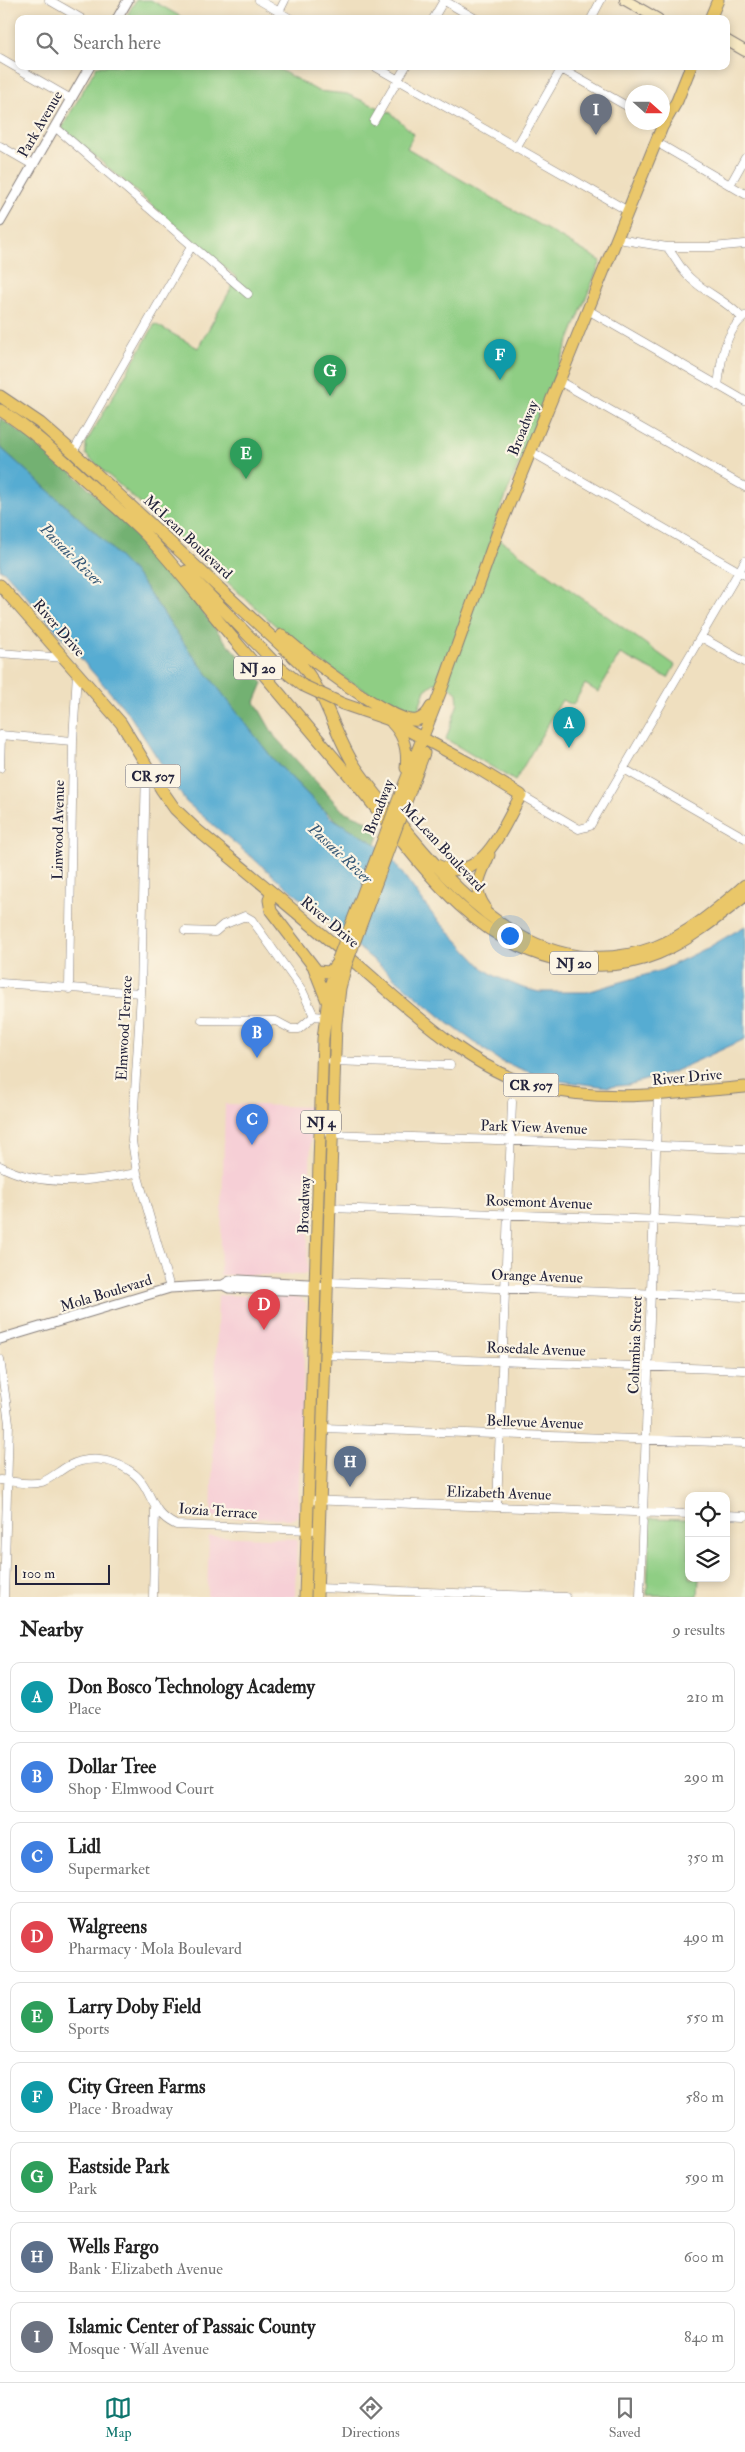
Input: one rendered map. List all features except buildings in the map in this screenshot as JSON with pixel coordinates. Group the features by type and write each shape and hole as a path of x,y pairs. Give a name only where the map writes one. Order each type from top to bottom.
{"main road":[{"path":"625,0 651,15"},
{"path":"712,15 718,0"},
{"path":"730,42 745,51"},
{"name":"Broadway","path":"304,1597 323,1061 320,1017 327,1005 425,738 445,689 497,534 663,146 670,129 677,101 689,70"},
{"name":"Broadway","path":"670,110 677,101"},
{"name":"Broadway","path":"591,312 657,130"},
{"name":"McLean Boulevard","path":"0,396 40,423 220,587 307,671 325,699 343,743 358,769 436,864 495,920 524,939 557,952 590,957 623,955 651,948 676,937 745,885"},
{"name":"McLean Boulevard","path":"0,410 42,441 146,535 356,784 436,883 462,909 500,936 532,952 560,961 589,965 625,963 648,958 680,944 745,896"},
{"path":"146,535 206,590 278,666 302,685 343,704 387,718 425,738 521,795 492,845 481,860 466,870 450,870 436,864"},
{"name":"River Drive","path":"0,585 121,723 175,809 196,829 422,1019 499,1073 533,1086 573,1094 613,1096 745,1087"},
{"path":"220,587 250,606 288,641 338,680 402,717 413,720 423,718 445,689"},
{"path":"387,718 400,733 406,749 405,793"},
{"path":"405,793 425,759 431,754 439,753 458,757"},
{"path":"492,845 478,878 477,890 480,901 495,920"},
{"path":"271,892 269,900 272,911 314,968 325,994 327,1005"},
{"path":"314,968 321,973 330,972 342,962"},
{"name":"Broadway","path":"317,1592 337,1007 342,962"}],"street":[{"path":"50,0 75,15"},
{"path":"119,15 128,0"},
{"path":"259,0 284,15"},
{"path":"279,12 286,0"},
{"path":"435,15 444,0 469,15"},
{"path":"593,15 601,0"},
{"path":"0,58 15,67"},
{"path":"21,70 71,99"},
{"name":"Park Avenue","path":"0,222 88,70"},
{"path":"381,70 628,212"},
{"path":"374,121 404,70"},
{"path":"516,148 559,70"},
{"path":"566,70 625,105"},
{"path":"55,127 191,247 248,294"},
{"path":"0,146 33,165"},
{"path":"663,146 745,194"},
{"path":"730,186 745,158"},
{"path":"624,240 667,247 712,247 745,244"},
{"path":"72,452 191,247"},
{"path":"667,247 691,279 701,288 724,300 744,317 734,326 723,354 718,386"},
{"path":"591,312 745,401"},
{"path":"562,382 745,487"},
{"path":"533,453 742,574"},
{"path":"521,795 576,827 585,828 592,822 701,637 742,574 745,561"},
{"path":"701,637 745,662"},
{"path":"0,653 64,658"},
{"name":"Linwood Avenue","path":"69,989 76,672"},
{"path":"0,768 0,735 73,741"},
{"name":"Elmwood Terrace","path":"146,764 141,993 132,1141 137,1173 170,1288"},
{"path":"624,769 745,838"},
{"path":"185,931 215,932 223,925 245,916 252,920 320,1017 299,1029 291,1029 276,1021 202,1020"},
{"path":"0,983 141,993"},
{"path":"323,1061 450,1065"},
{"name":"Columbia Street","path":"640,1597 658,1094"},
{"path":"497,1507 512,1102"},
{"name":"Park View Avenue","path":"321,1133 745,1149"},
{"path":"0,1166 34,1178 63,1182 91,1181 137,1173"},
{"name":"Rosemont Avenue","path":"331,1208 745,1223"},
{"name":"Mola Boulevard","path":"0,1339 170,1288 223,1284 230,1281 272,1281 308,1284 316,1288"},
{"path":"316,1288 328,1282"},
{"name":"Orange Avenue","path":"328,1282 745,1297"},
{"name":"Rosedale Avenue","path":"326,1355 745,1370"},
{"path":"0,1359 9,1423 3,1480 4,1597"},
{"name":"Bellevue Avenue","path":"323,1428 745,1444"},
{"name":"Iozia Terrace","path":"3,1480 36,1483 52,1478 76,1462 103,1460 122,1466 139,1478 149,1492 155,1509 163,1518 176,1525 319,1530"},
{"name":"Elizabeth Avenue","path":"308,1500 685,1514"},
{"path":"154,1597 155,1509"},
{"path":"730,1516 745,1516"},
{"path":"317,1592 566,1597"}],"shaded area":[{"path":"225,1104 312,1107 307,1271 304,1275 220,1275"},
{"path":"218,1295 300,1297 306,1303 298,1515 293,1519 211,1517"},
{"path":"209,1536 297,1539 295,1597 207,1597"}],"green space":[{"path":"136,0 151,0 178,15 127,15"},
{"path":"95,70 280,70 318,91 347,94 391,113 414,134 407,148 601,261 491,533 675,665 668,678 620,654 598,692 585,684 573,705 562,700 515,781 446,739 458,703 457,693 449,686 434,683 425,690 415,718 347,680 296,644 86,455 86,443 155,324 198,348 237,278 62,128"},
{"path":"0,418 29,438 75,475 160,556 225,641 263,683 255,702 275,737 343,811 382,827 376,844 347,829 316,803 273,759 188,649 139,578 99,536 0,447"},
{"path":"650,1518 685,1519 685,1582 699,1582 698,1596 647,1595"}],"water":[{"name":"Passaic River","path":"0,447 99,536 139,578 188,649 273,759 330,817 376,844 388,854 433,915 484,969 523,988 539,992 587,992 662,970 709,947 745,926 745,1039 673,1072 628,1085 608,1087 560,1081 539,1076 500,1061 448,1023 186,802 129,714 7,574 0,569"}],"place":[{"name":"Islamic Center of Passaic County","path":"596,135"},
{"name":"City Green Farms","path":"500,380"},
{"name":"Eastside Park","path":"330,396"},
{"name":"Larry Doby Field","path":"246,479"},
{"name":"Don Bosco Technology Academy","path":"569,748"},
{"name":"Dollar Tree","path":"257,1058"},
{"name":"Lidl","path":"252,1145"},
{"name":"Walgreens","path":"264,1330"},
{"name":"Wells Fargo","path":"350,1487"}]}
